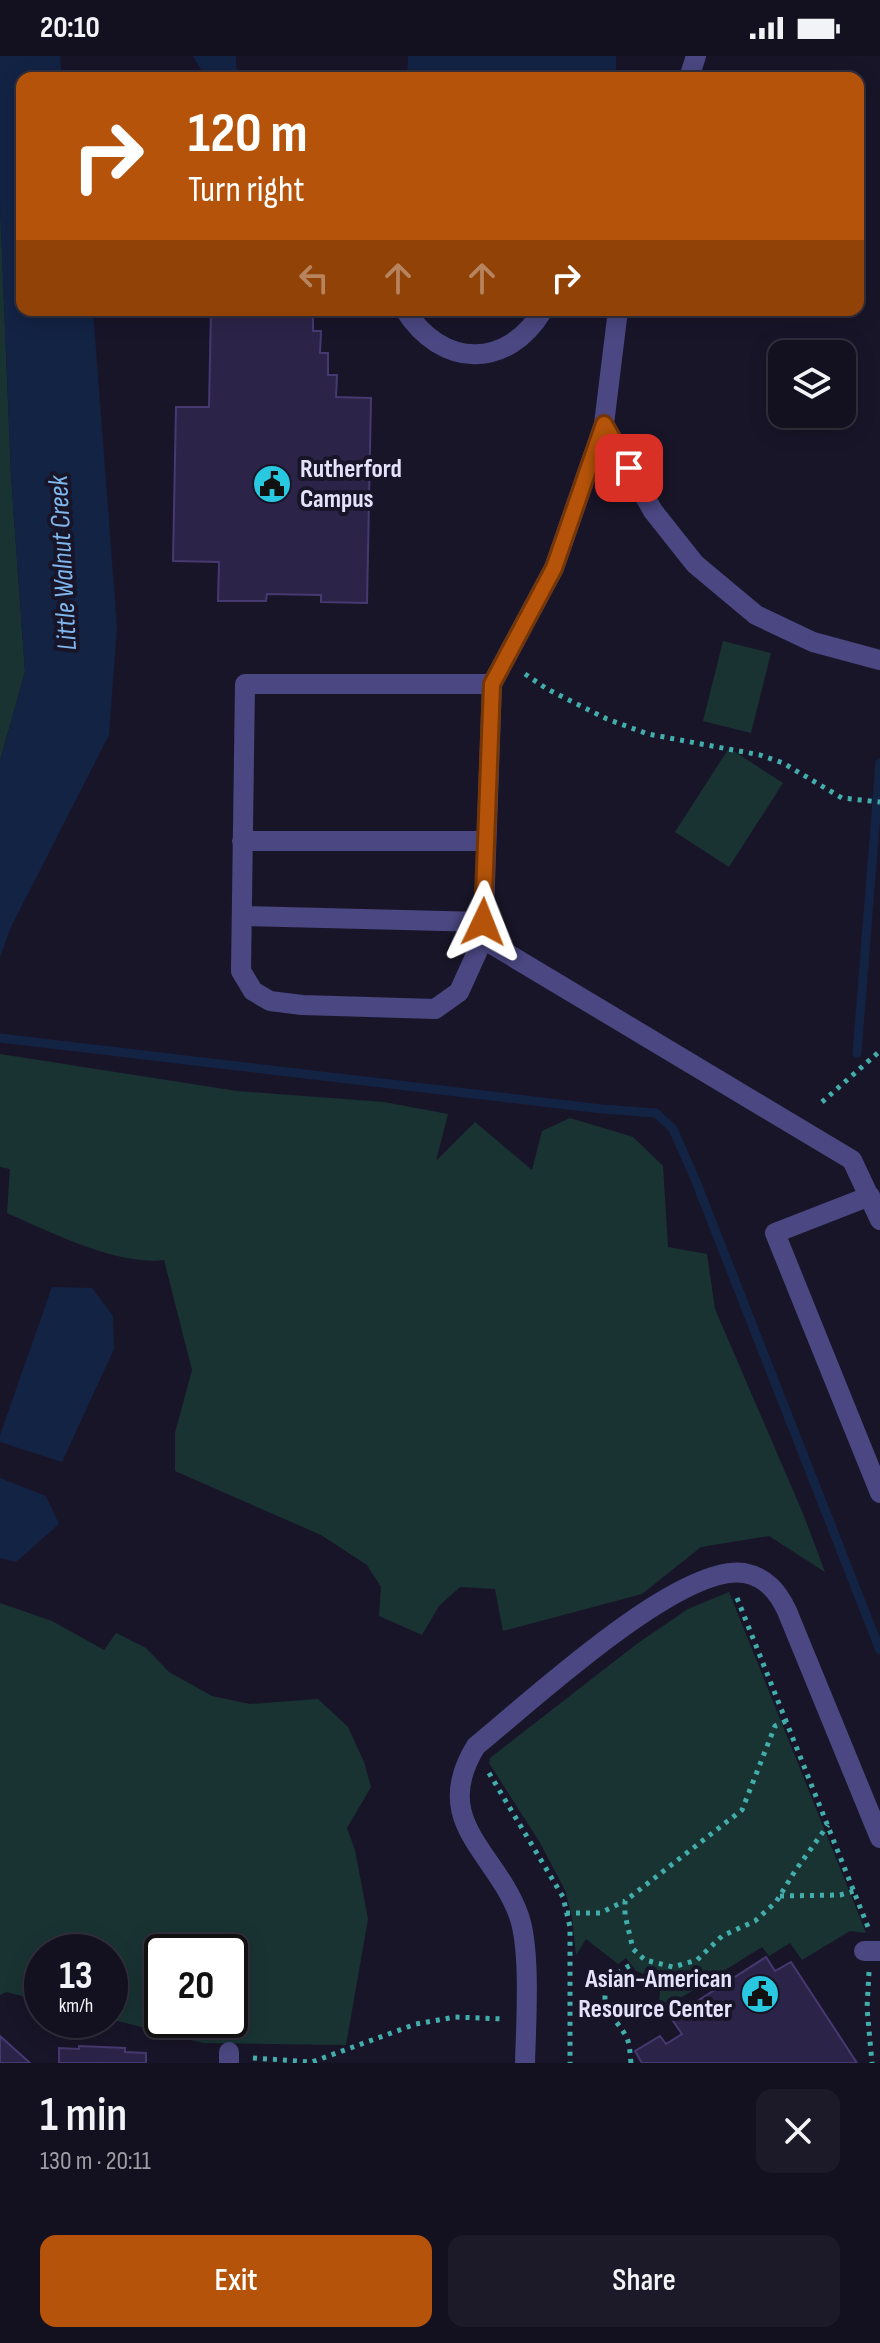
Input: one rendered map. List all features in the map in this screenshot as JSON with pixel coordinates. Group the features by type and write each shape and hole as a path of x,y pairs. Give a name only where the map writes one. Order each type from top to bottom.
{"lane":[{"path":"409,316 418,330 437,345 461,353 485,354 509,346 529,331 539,316"},
{"path":"492,684 245,684 241,971 253,991 270,1001 302,1005 435,1009 459,992 483,931 492,684 554,568 604,424 617,316"},
{"path":"604,424 653,511 695,564 756,615 813,642 880,660"},
{"path":"242,841 486,841"},
{"path":"242,916 483,931 852,1160 880,1220"},
{"path":"870,1196 775,1233 880,1493"},
{"path":"525,2063 525,1953 519,1917 460,1812 461,1777 474,1749 644,1610 689,1587 728,1574 742,1573 757,1577 771,1586 780,1597 880,1838"}],"path":[{"path":"525,674 547,689 607,719 648,734 760,755 783,763 842,798 880,802"},
{"path":"822,1102 880,1051"},
{"path":"728,1574 871,1933 867,2008 872,2063"},
{"path":"566,1913 600,1913 625,1901 742,1810 775,1726 786,1721"},
{"path":"474,1749 563,1897 570,1927 570,2063"},
{"path":"625,1901 633,1949 645,1960 673,1967 697,1960 722,1936 755,1921 780,1896 828,1825"},
{"path":"780,1896 840,1895 854,1891"},
{"path":"631,1965 609,1983 605,1997 610,2014 629,2042 631,2063"},
{"path":"229,2057 312,2062 416,2024 455,2017 511,2019"}],"green space":[{"path":"0,203 11,476 25,672 0,761"},
{"path":"723,641 771,653 751,733 703,721"},
{"path":"729,748 783,783 729,867 675,832"},
{"path":"0,1054 237,1091 384,1102 448,1114 436,1161 475,1122 532,1170 542,1131 570,1118 633,1137 663,1166 668,1247 707,1254 715,1309 825,1572 769,1536 701,1547 642,1594 503,1631 495,1589 460,1587 439,1606 422,1635 379,1616 381,1587 367,1565 321,1535 175,1471 175,1433 192,1370 164,1260 126,1258 105,1253 7,1213 10,1169 0,1167"},
{"path":"729,1592 866,1933 850,1931 802,1960 790,1943 769,1956 762,1947 658,2012 660,1992 656,1984 636,1971 626,1958 618,1964 586,1939 576,1955 565,1890 539,1841 489,1763 490,1758 638,1643 688,1609"},
{"path":"0,1603 52,1621 104,1650 116,1633 146,1648 169,1672 212,1696 250,1704 318,1699 348,1727 364,1762 371,1787 347,1828 355,1850 368,1919 346,2045 203,2043 184,2038 248,2038 248,1934 144,1934 144,2028 128,2024 128,1934 24,1934 24,1996 6,1992 0,1995"}],"water":[{"name":"Little Walnut Creek","path":"0,56 60,56 61,72 16,72 16,316 93,316 117,627 109,735 11,927 0,957 0,761 25,672 11,476 0,203"},
{"path":"193,56 236,56 237,72 202,72"},
{"path":"408,56 616,56 616,72 407,72"},
{"path":"52,1287 92,1288 113,1316 114,1349 62,1462 0,1442"},
{"path":"0,1478 46,1496 59,1524 16,1562 0,1558"}],"building":[{"name":"Rutherford Campus","path":"211,316 313,316 313,331 321,331 320,353 328,353 328,375 337,375 336,397 371,398 367,603 321,602 321,595 267,594 266,601 218,601 219,562 173,561 176,407 209,407"},
{"name":"Asian-American Resource Center","path":"766,1957 775,1971 791,1962 857,2063 642,2063 635,2051 660,2036 666,2044 682,2034 671,2018"},
{"path":"0,2036 30,2063 0,2063"},
{"path":"79,2046 125,2048 125,2052 146,2053 146,2063 59,2063 59,2048 79,2049"}],"waterway":[{"path":"857,1053 880,763"},
{"path":"0,1038 656,1113 673,1129 695,1179 880,1650"}],"place":[{"name":"Rutherford Campus","path":"272,484"},
{"name":"Asian-American Resource Center","path":"760,1994"}],"route":[{"path":"483,922 492,684 554,568 604,424 629,468"}]}
